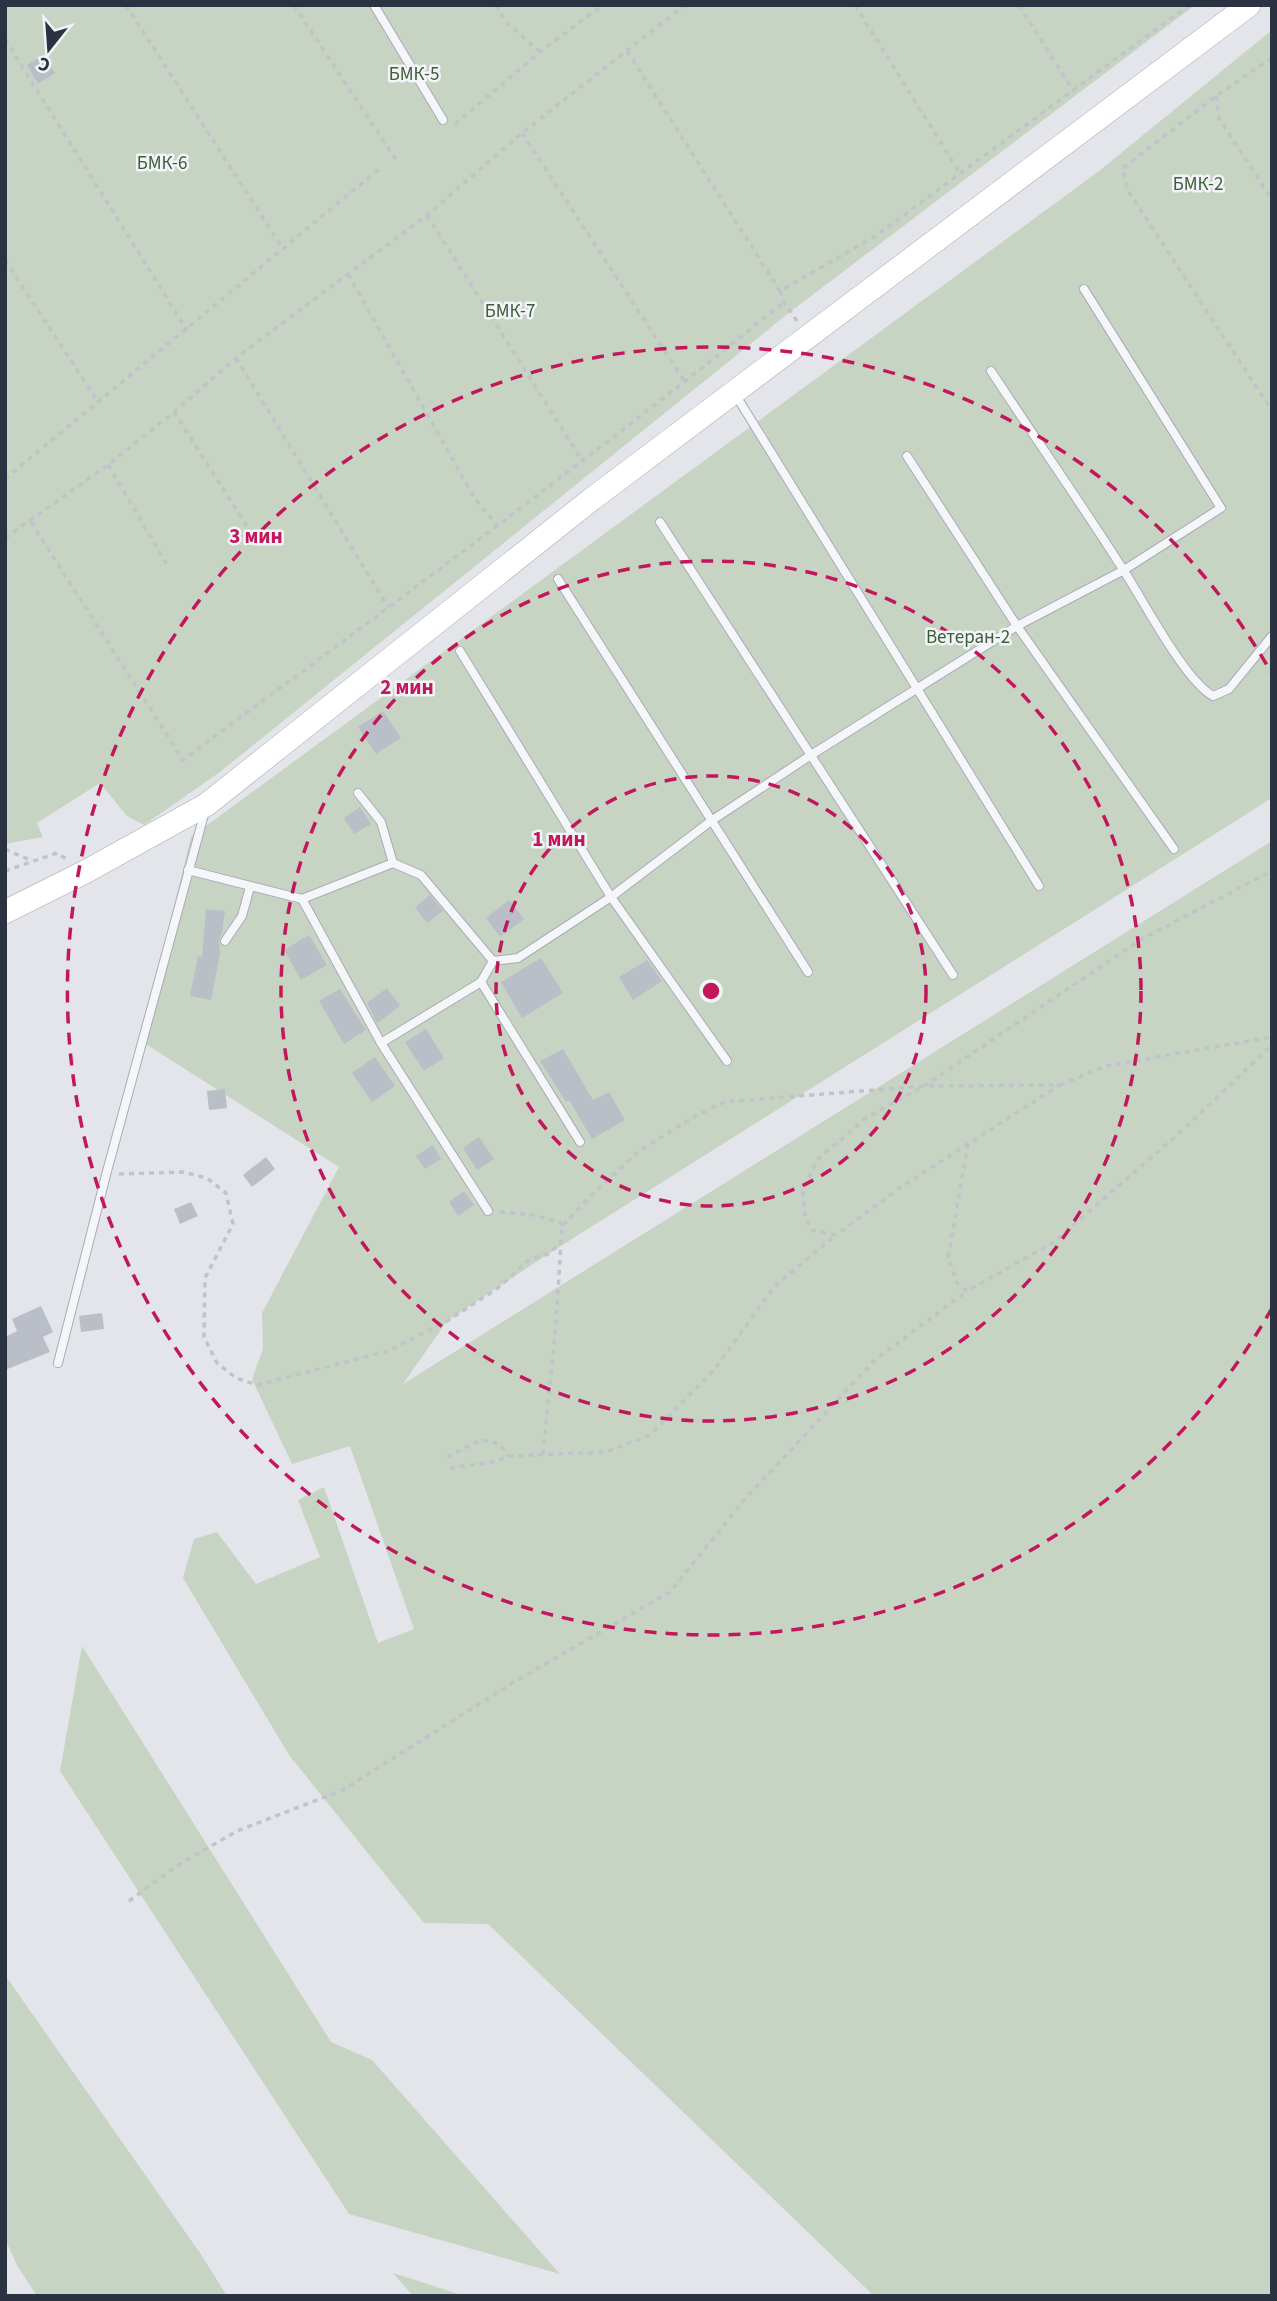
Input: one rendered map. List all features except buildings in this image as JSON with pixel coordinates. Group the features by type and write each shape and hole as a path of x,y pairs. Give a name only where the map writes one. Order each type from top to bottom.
{"main road":[{"path":"5,912 85,872 206,804 592,499 1249,5"}],"lane":[{"path":"374,5 443,120"},
{"path":"493,961 518,958 611,897 711,821 811,755 1017,626 1124,570 1221,508 1084,289"},
{"path":"991,371 1124,570 1166,639 1203,690 1213,696 1229,690 1272,636"},
{"path":"734,392 1039,886"},
{"path":"907,456 1017,626 1174,849"},
{"path":"660,522 953,975"},
{"path":"558,579 808,972"},
{"path":"460,651 611,897 727,1061"},
{"path":"358,793 381,822 393,863"},
{"path":"58,1363 206,804"},
{"path":"188,870 302,899 393,863 421,875 493,961"},
{"path":"225,941 242,916 250,887"},
{"path":"302,899 381,1043 488,1211"},
{"path":"381,1043 481,982 493,961"},
{"path":"481,982 580,1142"}],"path":[{"path":"126,5 283,249"},
{"path":"294,5 396,160"},
{"path":"496,5 506,22 540,52"},
{"path":"443,120 454,124 540,52 603,5"},
{"path":"5,538 108,465 236,358 427,215 522,133 685,5"},
{"path":"855,5 961,175"},
{"path":"1019,5 1074,92"},
{"path":"1180,5 1183,10"},
{"path":"780,291 874,237 1189,5"},
{"path":"5,39 187,330"},
{"path":"627,51 780,291 784,302 809,337"},
{"path":"1272,58 1216,96 1123,168 1127,189 1272,411"},
{"path":"1216,96 1219,118 1272,201"},
{"path":"522,133 685,382"},
{"path":"5,479 379,170"},
{"path":"427,215 581,460"},
{"path":"5,260 98,402"},
{"path":"348,274 475,499 498,526"},
{"path":"31,522 183,760 498,526 784,302"},
{"path":"236,358 388,608"},
{"path":"174,412 252,534"},
{"path":"108,465 168,566"},
{"path":"5,849 34,861"},
{"path":"5,871 57,853 85,872"},
{"path":"836,1235 811,1230 804,1212 803,1191 817,1160 866,1118 924,1086 1140,940 1272,871"},
{"path":"450,1468 498,1461 507,1456 606,1452 650,1435 714,1370 774,1287 836,1235 901,1187 1060,1085 1106,1066 1272,1037"},
{"path":"129,1901 178,1865 237,1831 343,1790 514,1682 670,1592 745,1499 874,1360 967,1291 1054,1242 1184,1129 1272,1045"},
{"path":"542,1454 556,1324 562,1226 639,1151 692,1118 724,1102 924,1086 1060,1085"},
{"path":"967,1291 957,1283 948,1258 968,1144"},
{"path":"106,1175 183,1172 207,1178 226,1193 233,1224 205,1278 204,1338 217,1363 236,1378 257,1385 388,1351 447,1321 498,1288 530,1259 548,1254 561,1243"},
{"path":"488,1211 534,1215 561,1223 562,1226"},
{"path":"447,1457 481,1440 500,1444 507,1456"}],"green space":[{"name":"БМК-7","path":"5,5 1195,5 790,312 220,772 144,825 127,816 100,783 37,823 43,837 5,844"},
{"path":"1272,30 1272,798 548,1254 447,1321 403,1384 1272,841 1272,2296 874,2296 488,1924 424,1923 289,1755 183,1578 194,1539 217,1532 256,1584 320,1557 298,1500 324,1487 378,1643 414,1629 350,1446 292,1464 252,1379 263,1349 262,1313 339,1167 141,1041 191,837 1099,171"},
{"path":"82,1646 331,2042 372,2060 560,2274 349,2214 60,1771"},
{"path":"5,1975 200,2253 227,2296 37,2296 18,2267 5,2239"},
{"path":"393,2273 465,2296 413,2296"}],"park label":[{"name":"БМК-5","path":"414,74"},
{"name":"БМК-6","path":"162,163"},
{"name":"БМК-2","path":"1198,184"},
{"name":"Ветеран-2","path":"968,637"}]}
